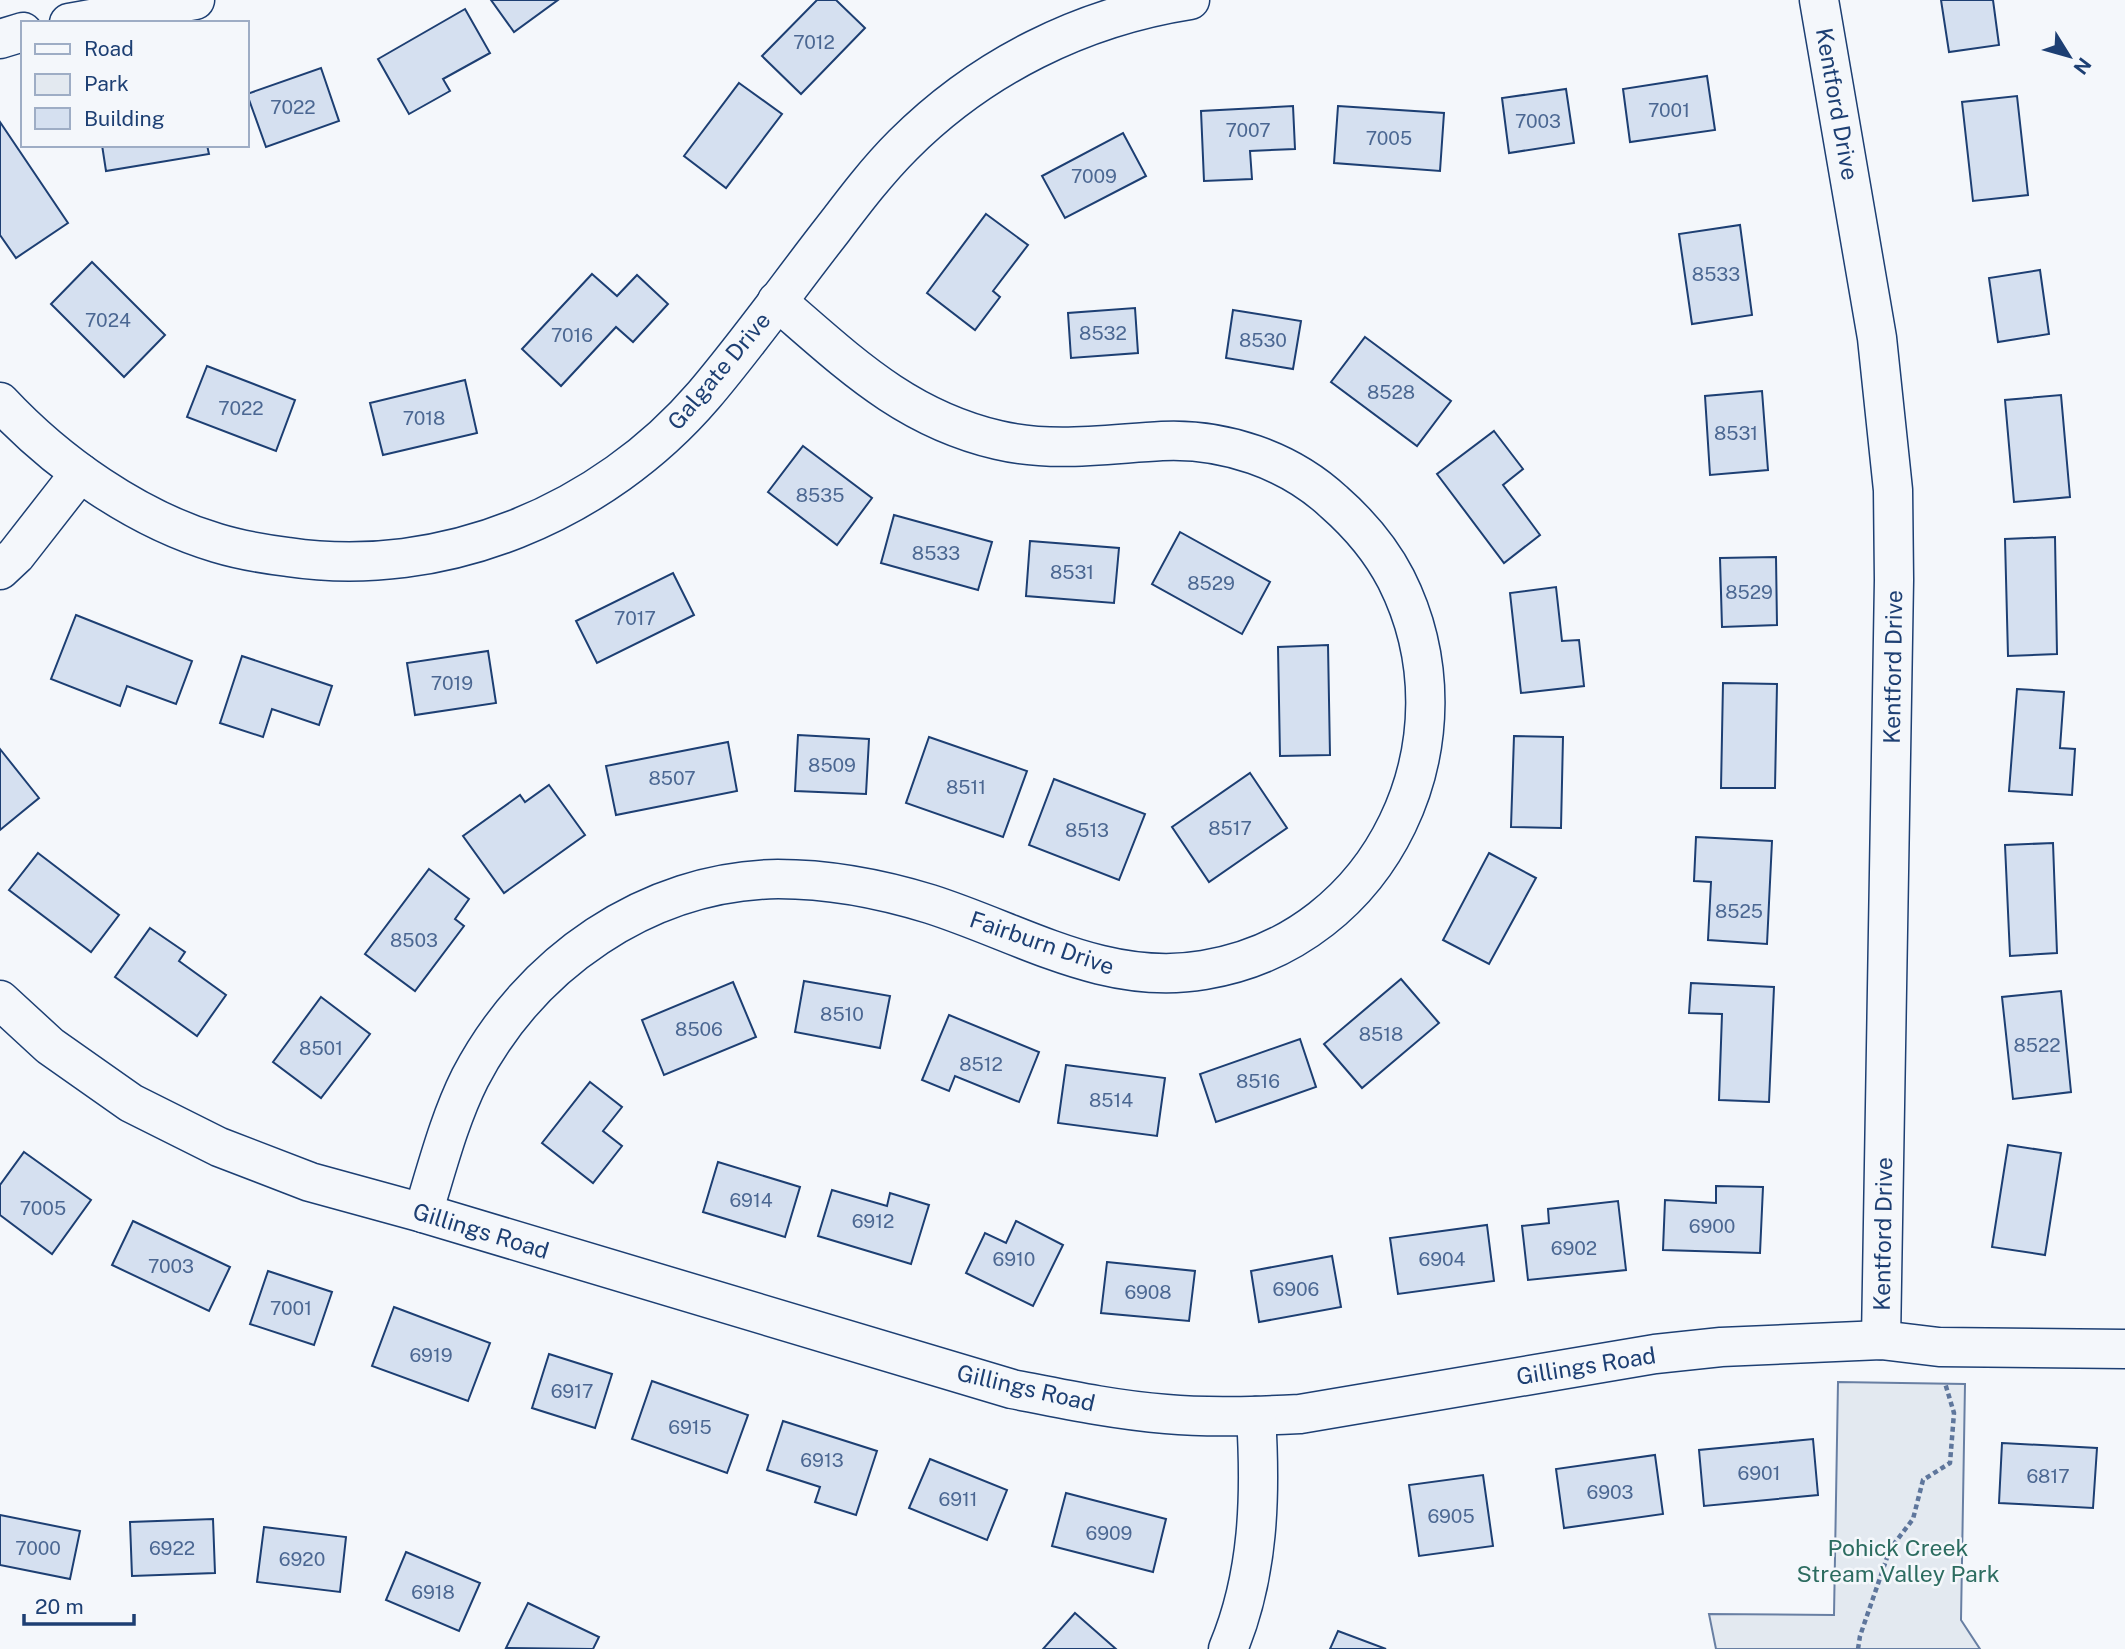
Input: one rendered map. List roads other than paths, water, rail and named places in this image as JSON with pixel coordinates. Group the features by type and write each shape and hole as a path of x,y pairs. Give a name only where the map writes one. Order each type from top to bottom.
{"street":[{"path":"80,21 195,0"},
{"name":"Galgate Drive","path":"0,401 27,430 80,473 160,522 217,543 263,554 309,560 362,562 415,557 460,548 511,531 560,510 600,486 672,429 704,395 872,179 903,145 947,106 1008,63 1049,41 1091,24 1154,5 1190,0"},
{"name":"Kentford Drive","path":"1819,0 1877,338 1893,490 1895,580 1881,1340"},
{"path":"0,39 21,33"},
{"name":"Fairburn Drive","path":"423,1213 455,1112 483,1056 511,1014 541,980 576,950 614,924 656,904 693,891 742,882 778,879 832,882 881,891 934,906 1062,955 1102,967 1147,974 1198,972 1260,955 1290,940 1322,918 1347,896 1373,867 1407,803 1421,759 1426,721 1425,682 1418,638 1398,583 1385,561 1362,529 1330,497 1280,466 1249,453 1220,446 1191,441 1166,441 1069,448 1046,447 1000,441 950,426 887,393 777,302"},
{"path":"0,570 16,555 80,473"},
{"name":"Gillings Road","path":"0,1000 50,1046 131,1102 206,1140 310,1182 423,1213 1012,1389 1107,1407 1167,1415 1300,1414 1655,1354 1721,1347 1881,1340 1939,1347 2125,1349"},
{"path":"1228,1649 1249,1586 1258,1527 1259,1463 1256,1416"}],"park label":[{"name":"Pohick Creek Stream Valley Park","path":"1898,1561"}]}
